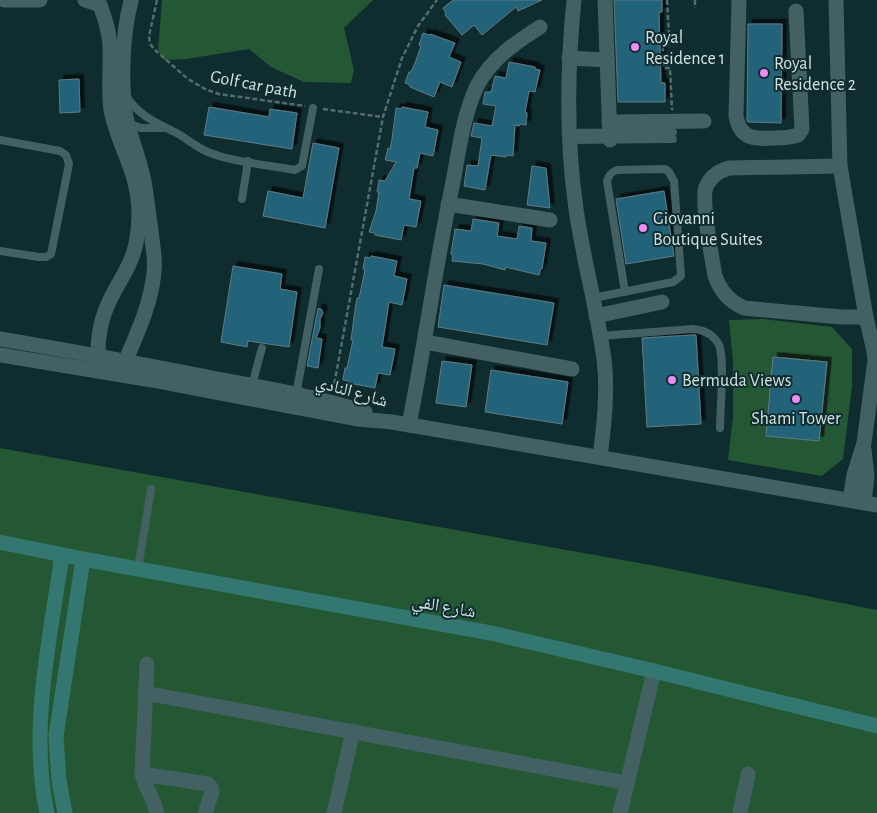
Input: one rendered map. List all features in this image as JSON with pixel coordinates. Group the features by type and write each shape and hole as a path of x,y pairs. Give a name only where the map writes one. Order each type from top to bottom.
{"street":[{"path":"4,0 40,0"},
{"path":"85,0 98,2 110,10 116,11 122,9 131,0"},
{"path":"123,368 147,308 155,270 147,196 128,123 124,92 125,27 131,0"},
{"path":"574,0 569,58 569,136 576,209 593,298 605,381 604,426 600,458"},
{"path":"605,0 610,131 673,131 704,121"},
{"path":"739,0 736,116 742,132 757,139 791,137 798,135 802,129 796,11"},
{"path":"392,422 864,503 854,475 864,442 876,360 866,317 840,166 836,0"},
{"path":"98,2 105,17 110,44 111,109 120,143 133,174 139,219 133,256 110,300 100,325 98,372"},
{"path":"409,425 448,204 470,103 478,85 502,54 516,42 540,27"},
{"path":"569,58 607,60"},
{"path":"840,166 729,168 715,175 709,181 704,196 714,276 725,296 744,308 841,317 866,317"},
{"path":"448,204 550,220"},
{"path":"596,316 662,302"},
{"name":"شارع النادي","path":"0,339 98,356 152,380 357,419 392,422"},
{"path":"424,342 572,369"},
{"name":"شارع النادي","path":"0,355 98,372 123,368 252,386 330,402 392,422"},
{"name":"شارع الفي","path":"0,542 83,559 491,633 877,726"},
{"path":"47,813 40,754 42,702 62,555"},
{"path":"65,813 59,780 56,736 83,559"},
{"path":"147,664 142,774 157,813"},
{"path":"620,813 654,671"},
{"path":"145,693 627,783"},
{"path":"334,813 353,731"},
{"path":"142,774 208,784 212,792 205,813"},
{"path":"740,813 748,774"}],"lane":[{"path":"124,92 141,113 164,128 214,155 295,170 300,168 303,162 313,108"},
{"path":"111,109 128,123 141,128 164,128"},
{"path":"569,136 610,131"},
{"path":"0,140 60,151 66,155 69,164 51,254 39,257 0,251"},
{"path":"242,199 248,161"},
{"path":"593,298 625,292 673,282 681,276 674,181 665,169 617,170 608,177 607,181 625,292"},
{"path":"296,395 319,269"},
{"path":"599,336 693,329 708,333 721,350 720,428"},
{"path":"252,386 262,348"},
{"path":"138,569 150,489"}],"path":[{"name":"Golf car path","path":"158,0 149,36 150,44 188,79 205,89 219,94 383,117"},
{"path":"330,402 383,117 402,58 418,26 438,0"},
{"path":"667,0 669,34 662,35 664,68 670,68 673,131"},
{"path":"695,0 695,8"}],"green space":[{"path":"162,0 373,0 344,28 354,70 351,83 304,82 271,67 249,49 186,59 164,60 158,50"},
{"path":"763,319 832,327 852,349 852,387 843,459 822,476 728,460 733,417 733,362 729,320"},
{"path":"0,448 656,566 877,610 877,813 0,813"}],"building":[{"path":"453,0 542,0 518,11 516,7 482,35 474,25 462,35 445,15 446,13 443,8"},
{"name":"Royal Residence 1","path":"614,0 662,0 662,12 659,12 661,83 665,83 665,102 618,102"},
{"name":"Royal Residence 2","path":"748,24 782,24 781,123 747,121"},
{"path":"423,33 455,43 449,57 461,62 452,87 440,82 434,97 405,83 415,63"},
{"path":"509,62 535,67 535,69 540,70 535,92 529,91 525,112 527,113 526,125 515,125 513,156 491,155 485,190 464,186 467,165 478,166 482,138 471,136 474,123 492,126 496,106 483,104 485,92 491,92 495,76 506,78"},
{"path":"79,79 80,112 60,113 59,80"},
{"path":"209,107 269,117 270,109 297,113 292,149 204,135"},
{"path":"402,107 428,112 425,127 438,130 433,156 420,153 417,168 414,168 409,199 421,201 416,227 404,225 401,240 369,232 376,211 379,180 385,181 396,162 385,160 388,148 390,149 396,108 401,109"},
{"path":"313,143 339,148 325,228 263,216 268,191 303,198"},
{"path":"532,166 546,168 550,208 527,205"},
{"name":"Giovanni Boutique Suites","path":"664,191 674,256 626,264 616,199"},
{"path":"473,219 499,223 497,236 517,239 519,226 532,228 531,241 546,243 542,269 539,275 505,267 505,270 483,264 452,261 453,256 451,254 455,229 471,231"},
{"path":"371,256 397,261 394,276 407,279 402,305 389,302 382,347 395,349 390,375 378,373 375,388 343,380 353,340 351,340 355,310 365,270 363,269 365,257 370,258"},
{"path":"233,266 282,274 280,289 297,292 289,347 248,341 247,347 221,342"},
{"path":"444,285 554,303 547,345 438,327"},
{"path":"318,308 323,313 316,338 322,339 318,368 307,366"},
{"name":"Bermuda Views","path":"696,335 701,424 647,427 642,338"},
{"name":"Shami Tower","path":"773,357 827,362 819,441 766,436"},
{"path":"442,361 472,365 466,407 436,403"},
{"path":"491,370 568,382 562,424 485,412"}],"place":[{"name":"Royal Residence 1","path":"635,47"},
{"name":"Royal Residence 2","path":"764,73"},
{"name":"Giovanni Boutique Suites","path":"643,228"},
{"name":"Bermuda Views","path":"672,380"},
{"name":"Shami Tower","path":"796,399"}]}
